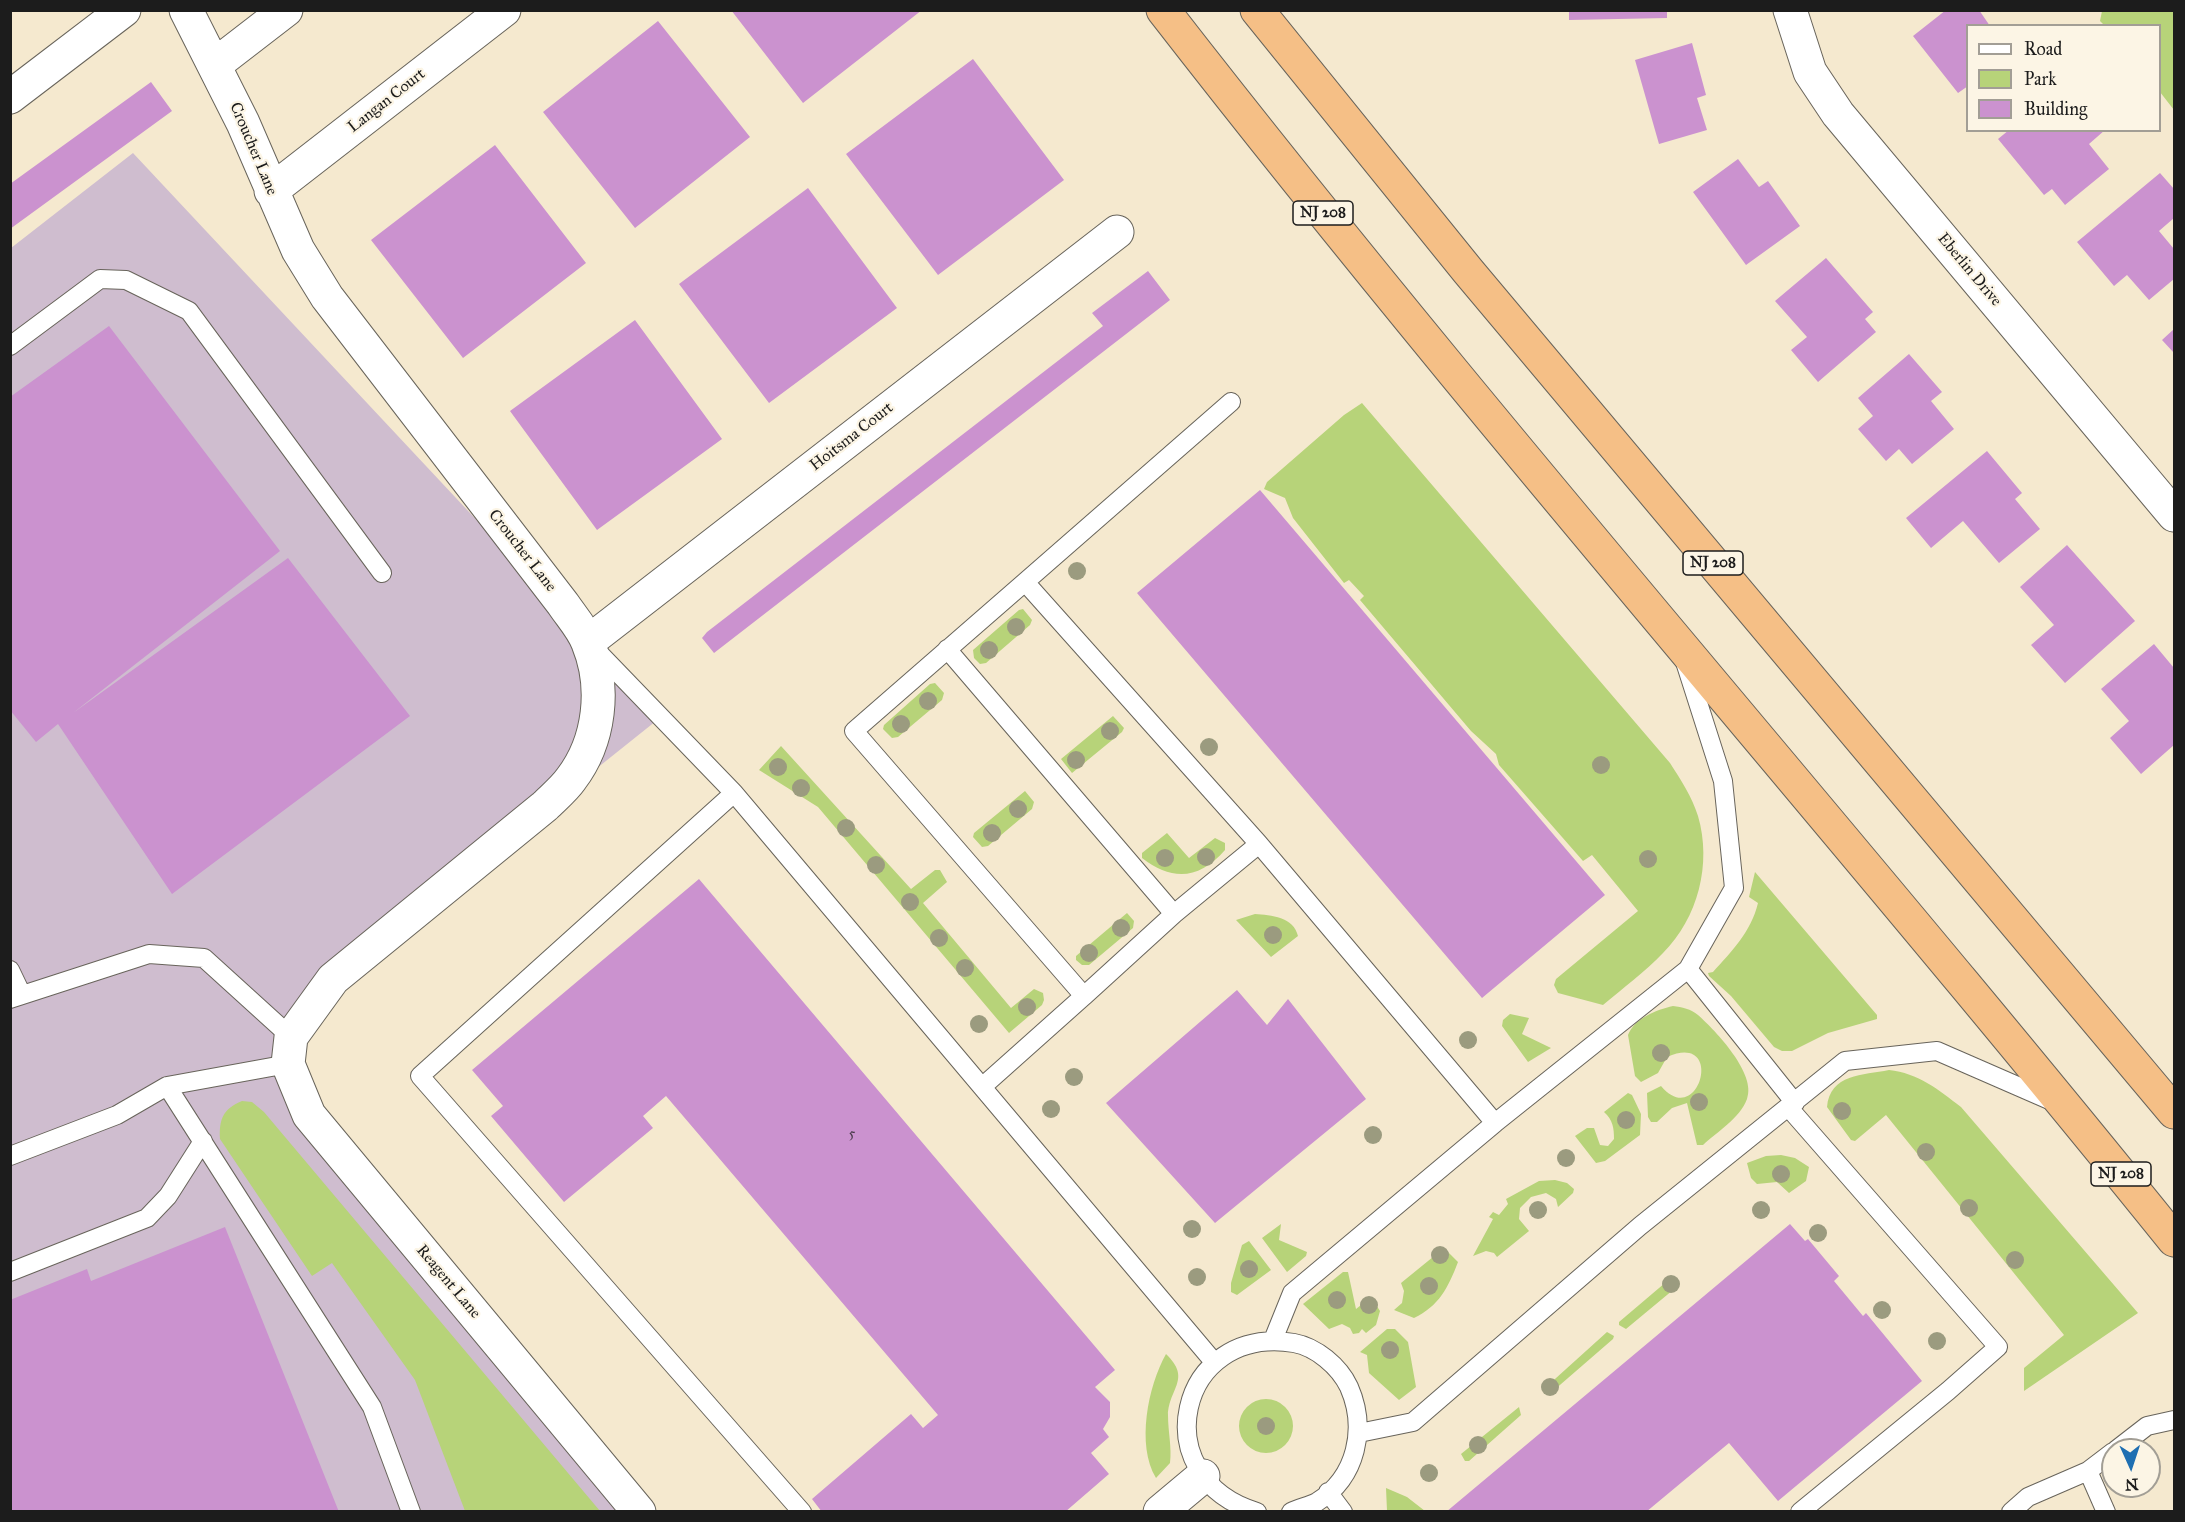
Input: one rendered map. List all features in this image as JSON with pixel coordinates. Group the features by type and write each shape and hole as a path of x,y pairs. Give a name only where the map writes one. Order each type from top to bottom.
{"highway":[{"name":"NJ 208","path":"1163,10 1337,230 1680,646 2068,1108 2175,1240"},
{"name":"NJ 208","path":"1257,10 1476,280 2175,1112"}],"street":[{"path":"10,97 124,10"},
{"name":"Croucher Lane","path":"186,10 216,64 298,250 327,297 563,604 588,642 598,680 598,716 591,744 571,780 545,806 333,979 290,1050"},
{"path":"216,64 286,10"},
{"name":"Langan Court","path":"271,192 504,10"},
{"name":"Eberlin Drive","path":"1790,10 1810,72 1838,114 2175,514"},
{"name":"Hoitsma Court","path":"588,642 1117,232"},
{"name":"Reagent Lane","path":"290,1050 309,1115 639,1512"},
{"path":"1160,1512 1203,1476"}],"lane":[{"path":"10,346 100,279 126,280 189,311 382,573"},
{"path":"1084,996 854,730 1231,402"},
{"path":"1025,582 1259,844 1495,1123"},
{"path":"588,642 734,793 1214,1362"},
{"path":"1274,1340 1292,1293 1495,1123 1688,969 1734,888 1724,781 1680,646"},
{"path":"947,649 1174,914"},
{"path":"734,793 420,1076 802,1512"},
{"path":"982,1087 1174,914 1259,844"},
{"path":"10,970 16,997 149,954 204,958 290,1050 167,1086 117,1115 10,1156"},
{"path":"1688,969 1792,1106 1998,1347 1800,1512"},
{"path":"1359,1433 1413,1422 1640,1226 1792,1106 1845,1061 1937,1051 2068,1108"},
{"path":"167,1086 372,1407 411,1512"},
{"path":"10,1272 147,1218 168,1196 202,1141"},
{"path":"1257,1512 1236,1505 1216,1490 1195,1466 1186,1438 1187,1408 1198,1381 1214,1362 1244,1344 1274,1340 1303,1345 1327,1359 1346,1380 1357,1405 1359,1433 1353,1460 1338,1484 1316,1502 1291,1512"},
{"path":"2131,1438 2147,1426 2175,1420"},
{"path":"2011,1512 2028,1497 2088,1471 2101,1461"},
{"path":"2088,1471 2106,1512"},
{"path":"1328,1492 1343,1512"}],"shaded area":[{"path":"133,153 661,717 333,979 288,1063 645,1511 11,1512 11,248"}],"green space":[{"path":"2102,11 2174,11 2174,110 2161,93 2161,24 2103,24 2100,21"},
{"path":"1362,403 1670,763 1696,809 1702,834 1702,871 1699,889 1685,924 1663,953 1603,1005 1558,993 1554,985 1556,979 1638,911 1592,855 1583,861 1499,765 1496,754 1471,731 1360,600 1364,596 1349,580 1344,583 1293,518 1285,498 1264,489 1267,482 1344,415"},
{"path":"1023,609 1032,620 1030,625 986,663 980,664 974,658 973,650"},
{"path":"935,683 944,693 942,700 898,737 892,738 883,729 884,725 930,684"},
{"path":"1113,716 1124,728 1122,732 1072,773 1061,759"},
{"path":"781,746 911,889 935,870 940,870 947,882 923,903 1011,1008 1034,989 1043,993 1042,1005 1009,1033 818,807 759,770"},
{"path":"1025,791 1034,802 1032,809 988,846 982,847 973,837 974,833"},
{"path":"1167,833 1189,858 1215,838 1225,843 1225,850 1215,860 1195,872 1185,874 1164,871 1142,858 1142,853"},
{"path":"1755,872 1877,1015 1877,1019 1828,1033 1792,1051 1782,1051 1774,1047 1731,996 1709,976 1708,973 1713,972 1727,956 1751,923 1758,903 1749,897"},
{"path":"1127,913 1134,921 1133,928 1089,965 1082,965 1076,960 1076,956"},
{"path":"1255,914 1275,916 1287,921 1296,930 1298,936 1271,957 1236,920"},
{"path":"1673,1006 1692,1011 1706,1022 1741,1066 1749,1089 1744,1106 1734,1118 1703,1145 1697,1145 1687,1103 1672,1108 1657,1122 1651,1122 1648,1117 1647,1093 1661,1086 1675,1097 1686,1097 1695,1090 1700,1079 1701,1067 1696,1057 1685,1053 1667,1057 1658,1073 1641,1082 1635,1076 1628,1035 1631,1029 1653,1012"},
{"path":"1510,1014 1529,1018 1522,1034 1551,1048 1528,1062 1502,1026 1503,1020"},
{"path":"1889,1070 1919,1079 1961,1107 2138,1313 2024,1391 2024,1368 2064,1335 1886,1115 1855,1141 1851,1140 1827,1107 1829,1096 1841,1082 1859,1075"},
{"path":"1628,1093 1632,1095 1641,1114 1640,1135 1605,1161 1596,1163 1575,1136 1587,1128 1594,1128 1600,1145 1608,1146 1614,1139 1614,1131 1611,1121 1604,1112"},
{"path":"242,1101 252,1102 264,1112 600,1511 465,1511 415,1380 332,1263 312,1276 220,1139 223,1116 226,1111"},
{"path":"1781,1155 1795,1158 1809,1167 1806,1181 1789,1193 1777,1182 1757,1184 1751,1178 1747,1163 1766,1156"},
{"path":"1555,1180 1567,1183 1574,1189 1573,1193 1558,1207 1556,1199 1546,1193 1531,1197 1520,1208 1519,1219 1529,1231 1497,1257 1494,1253 1486,1251 1473,1256 1493,1219 1489,1217 1493,1212 1499,1215 1508,1204 1506,1199 1539,1181"},
{"path":"1281,1224 1279,1240 1307,1252 1306,1256 1287,1272 1262,1238"},
{"path":"1249,1241 1271,1270 1237,1295 1231,1292 1231,1283 1242,1245"},
{"path":"1444,1248 1458,1262 1442,1295 1430,1308 1414,1318 1394,1310 1402,1303 1404,1291 1401,1283"},
{"path":"1343,1272 1348,1272 1356,1309 1371,1297 1380,1311 1376,1325 1366,1333 1362,1329 1359,1333 1353,1334 1350,1328 1342,1324 1329,1329 1303,1304"},
{"path":"1672,1277 1676,1278 1679,1285 1626,1329 1619,1325 1619,1322"},
{"path":"1387,1329 1395,1329 1408,1342 1416,1387 1399,1400 1369,1373 1367,1355 1360,1352"},
{"path":"1607,1332 1614,1336 1613,1339 1553,1391 1545,1388"},
{"path":"1166,1354 1174,1363 1178,1377 1168,1415 1170,1463 1156,1478 1150,1465 1147,1449 1147,1416 1154,1382"},
{"path":"1261,1399 1271,1399 1281,1403 1289,1411 1293,1426 1289,1441 1281,1449 1271,1453 1261,1453 1251,1449 1243,1441 1239,1431 1239,1421 1243,1411 1251,1403"},
{"path":"1519,1407 1521,1415 1469,1461 1465,1461 1461,1454"},
{"path":"1386,1488 1407,1497 1425,1511 1387,1511"}],"building":[{"path":"731,10 922,10 803,103"},
{"path":"1569,10 1667,10 1667,18 1569,20"},
{"path":"1946,10 1979,10 1989,24 1966,24 1966,87 1958,93 1913,36"},
{"path":"658,21 750,137 635,228 543,112"},
{"path":"1692,43 1706,95 1697,98 1707,130 1659,144 1635,60"},
{"path":"973,59 1064,180 938,275 846,154"},
{"path":"151,82 172,111 10,229 10,184"},
{"path":"2007,132 2103,132 2089,144 2109,169 2065,205 2052,189 2044,195 1998,139"},
{"path":"495,145 586,263 463,358 371,240"},
{"path":"1738,159 1759,187 1768,181 1800,226 1746,265 1693,192"},
{"path":"2160,173 2174,189 2174,218 2159,231 2174,249 2174,279 2149,300 2127,275 2114,286 2077,242"},
{"path":"808,188 897,308 769,403 679,284"},
{"path":"1826,258 1873,312 1865,319 1876,332 1818,382 1791,350 1807,337 1775,301"},
{"path":"1148,271 1170,300 714,653 702,638 707,632 1103,326 1092,313"},
{"path":"635,320 722,439 597,530 510,411"},
{"path":"109,326 280,551 73,713 288,558 410,716 172,894 58,724 36,742 10,710 10,397"},
{"path":"2174,329 2174,353 2162,340"},
{"path":"1909,354 1942,392 1931,401 1954,429 1912,464 1899,449 1886,461 1858,429 1873,416 1858,398"},
{"path":"1987,451 2022,493 2015,499 2040,529 1999,563 1963,521 1931,548 1906,518"},
{"path":"1260,490 1605,895 1482,998 1137,593"},
{"path":"2067,545 2135,621 2065,683 2031,645 2054,625 2020,587"},
{"path":"2154,644 2174,668 2174,745 2141,774 2110,738 2129,721 2101,689"},
{"path":"699,879 1115,1370 1095,1387 1110,1402 1110,1417 1103,1429 1109,1437 1091,1453 1109,1474 1065,1512 822,1512 812,1499 911,1414 923,1428 938,1415 666,1096 643,1116 653,1128 564,1202 491,1116 503,1106 472,1070"},
{"path":"1237,990 1267,1025 1288,999 1366,1099 1215,1223 1106,1103"},
{"path":"1790,1224 1805,1241 1808,1239 1839,1276 1834,1281 1863,1316 1866,1313 1922,1381 1778,1501 1729,1443 1646,1512 1446,1512"},
{"path":"225,1227 339,1512 10,1512 10,1300 87,1269 91,1281"}]}
